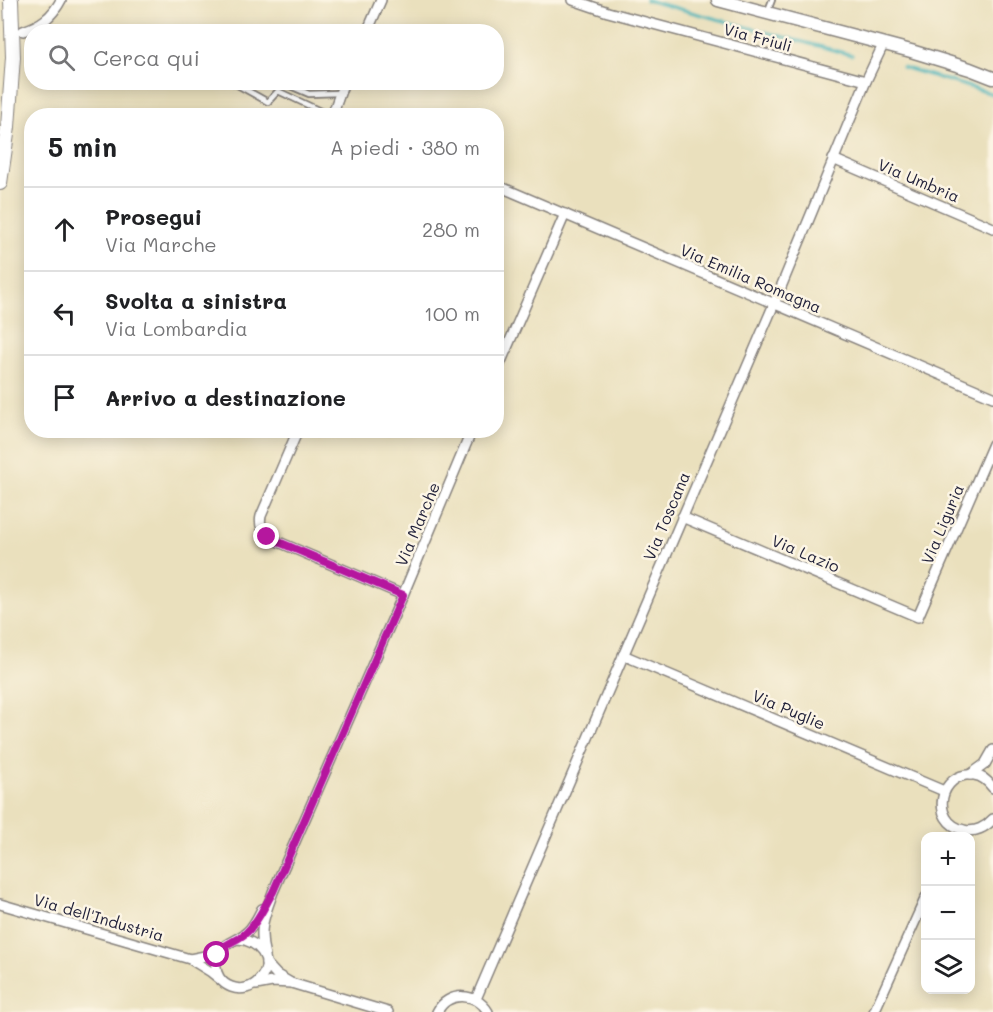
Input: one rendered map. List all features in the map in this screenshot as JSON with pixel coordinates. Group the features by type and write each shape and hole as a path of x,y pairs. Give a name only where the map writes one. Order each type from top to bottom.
{"main road":[{"path":"0,183 8,127 11,80 13,36 11,0"},
{"path":"718,0 942,60 993,78"}],"street":[{"path":"41,24 47,20 61,0"},
{"path":"370,24 381,0"},
{"name":"Via Friuli","path":"573,0 608,12 866,81"},
{"name":"Via Toscana","path":"476,999 883,45"},
{"path":"334,108 340,90"},
{"name":"Via Umbria","path":"833,159 993,228"},
{"name":"Via Emilia Romagna","path":"504,188 993,397"},
{"path":"504,355 565,214"},
{"path":"295,438 261,516 260,523 263,533 267,537 403,595"},
{"name":"Via Marche","path":"265,960 261,943 263,917 469,438"},
{"name":"Via Liguria","path":"918,617 993,444"},
{"name":"Via Lazio","path":"682,518 918,617"},
{"name":"Via Puglie","path":"623,655 944,791"},
{"path":"970,775 992,757"},
{"path":"992,785 982,778 970,775 958,777 944,791 942,801 944,814 955,832 973,831 993,819"},
{"name":"Via Marche","path":"237,939 252,927 273,892"},
{"name":"Via dell'Industria","path":"0,904 190,959 212,972 226,985 237,989 272,982 291,983"},
{"path":"874,1012 921,908"},
{"path":"190,959 210,955 237,939"},
{"name":"Via dell'Industria","path":"237,939 244,939 257,945 277,975 291,983 387,1012"},
{"path":"221,980 216,971 216,960 223,946"},
{"path":"255,985 263,976 265,960"},
{"path":"437,1012 447,1000 456,996 476,999 488,1012"}],"lane":[{"path":"767,13 772,0"},
{"path":"246,90 268,102 278,90 315,108"},
{"path":"300,90 309,94 339,93"}],"waterway":[{"path":"646,0 852,55"},
{"path":"902,67 993,94"}],"route":[{"path":"217,955 223,946 245,934 252,927 273,892 403,595 267,537"}]}
